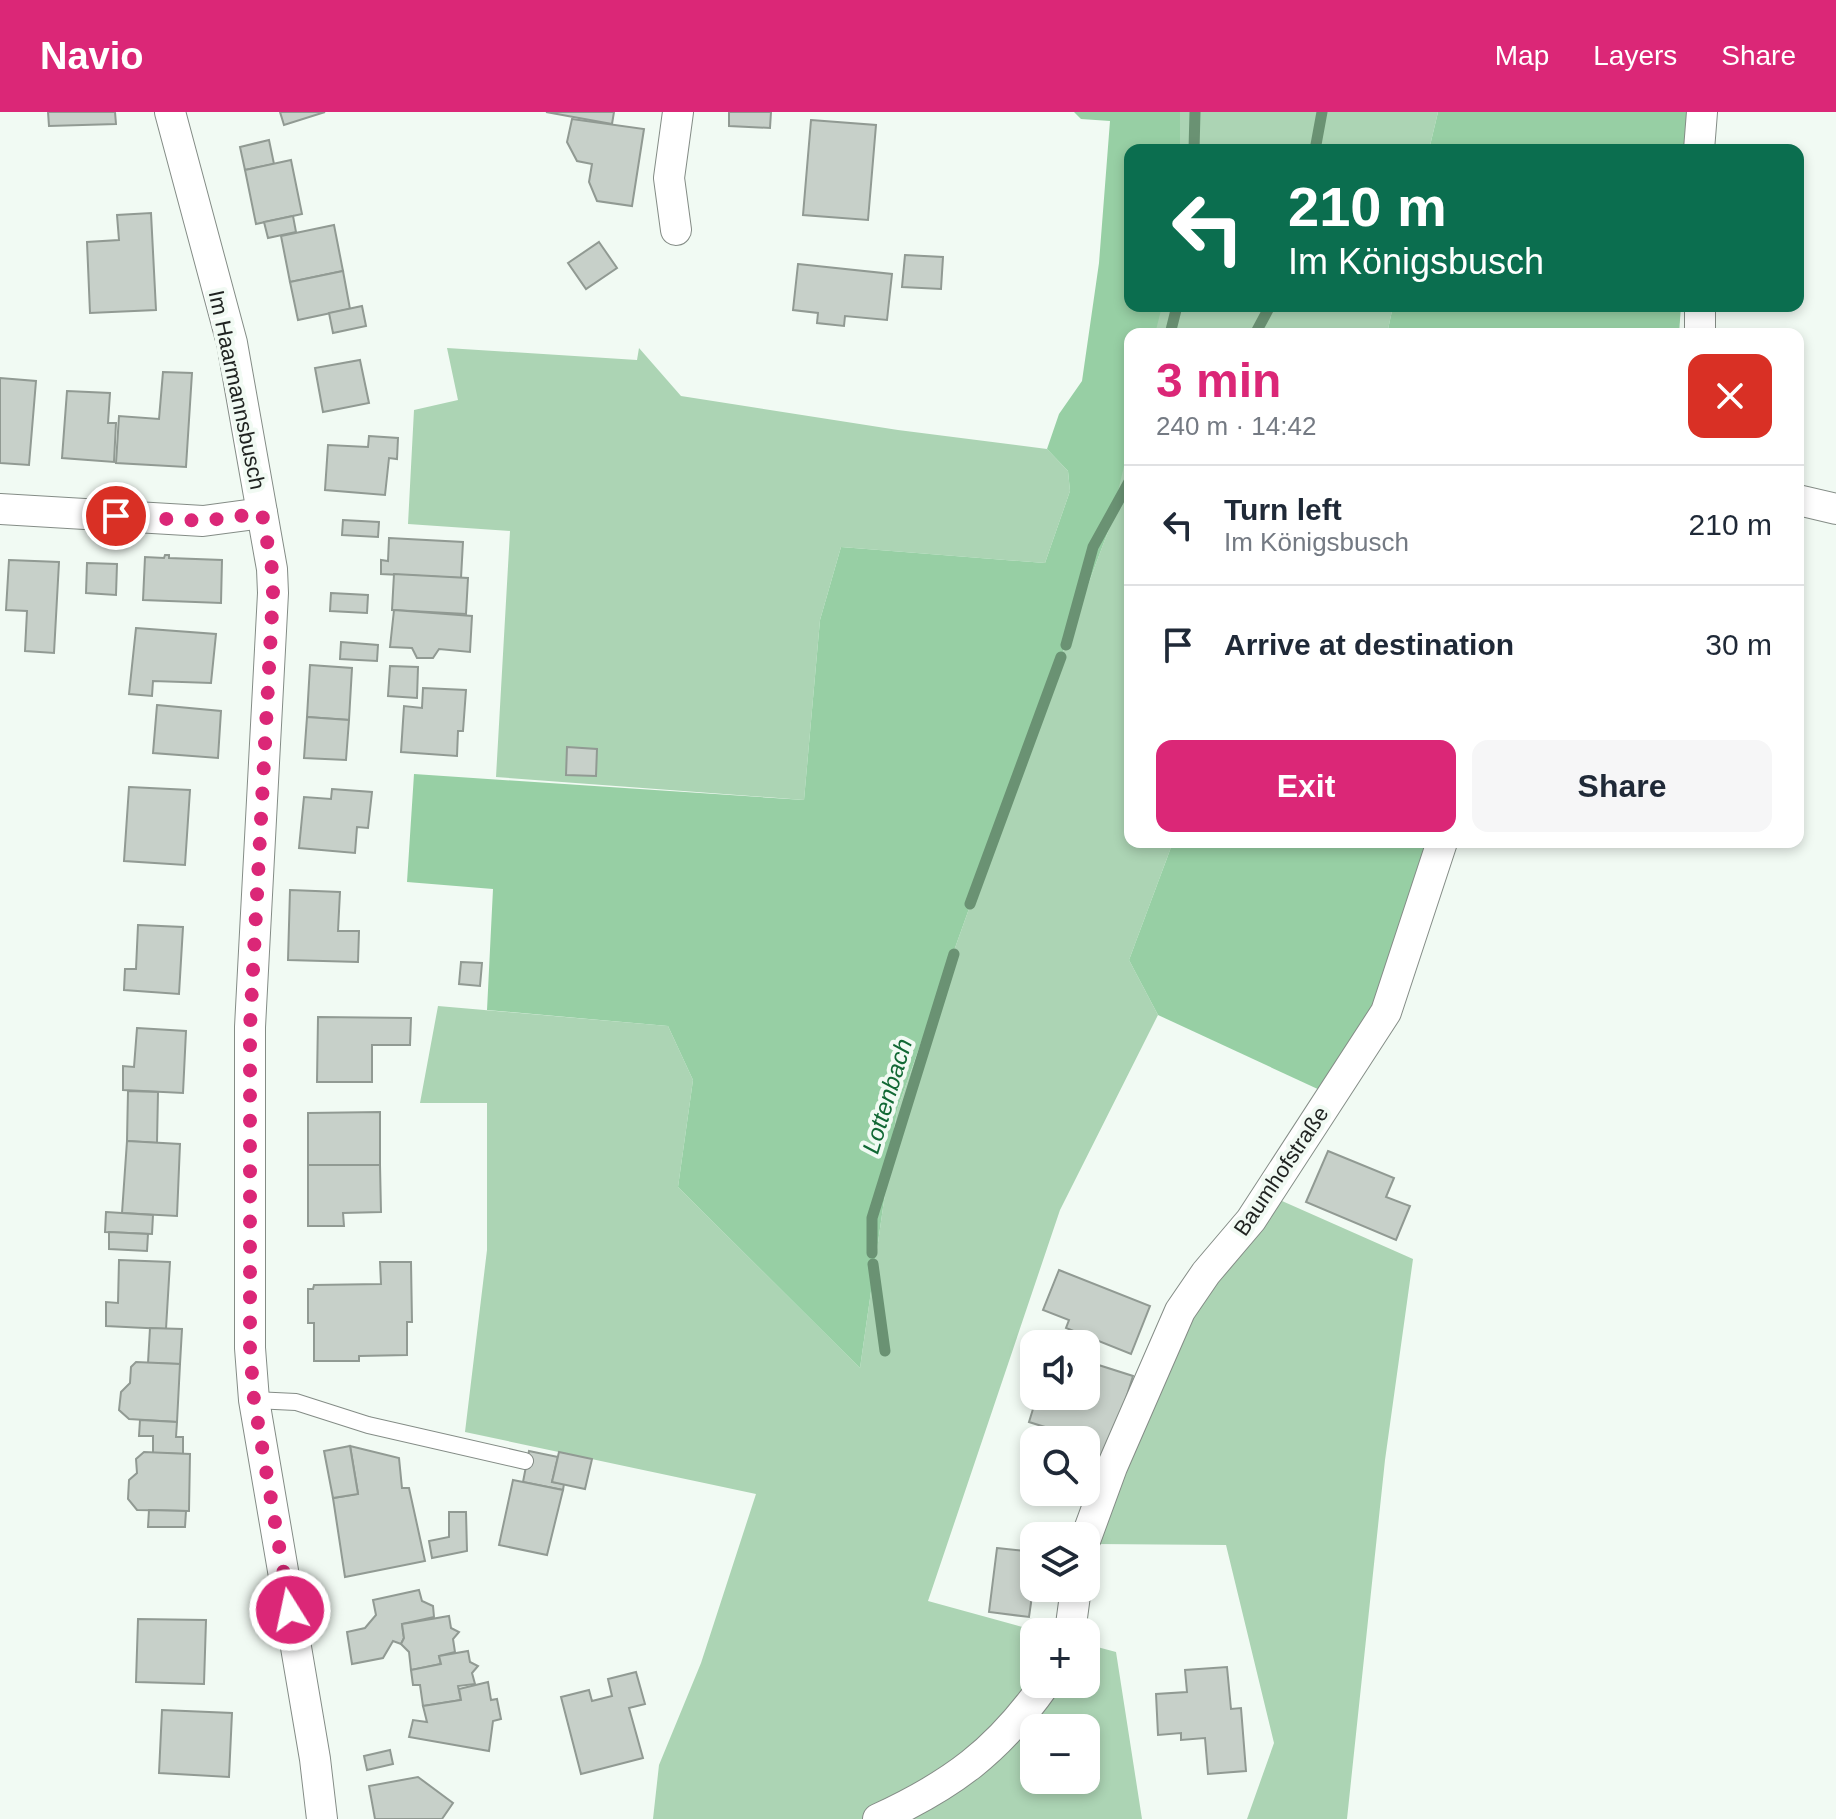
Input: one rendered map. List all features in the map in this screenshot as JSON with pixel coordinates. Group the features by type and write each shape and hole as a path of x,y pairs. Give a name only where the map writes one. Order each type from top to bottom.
{"street":[{"name":"Im Haarmannsbusch","path":"170,112 232,343 272,569 250,1027 250,1348 254,1400 315,1759 322,1819"},
{"path":"676,230 669,178 678,112"},
{"path":"1699,144 1702,112"},
{"path":"1804,501 1836,509"},
{"path":"0,509 203,521 262,513"},
{"name":"Baumhofstraße","path":"1092,1522 1112,1467 1180,1311 1206,1273 1251,1220 1386,1012 1440,848"},
{"path":"878,1819 922,1799 984,1756 1034,1698"}],"lane":[{"path":"254,1400 296,1402 368,1425 525,1461"}],"green space":[{"path":"1074,112 1180,112 1180,144 1124,144 1124,312 1160,312 1156,328 1124,328 1124,466 1109,529 897,1110 860,1368 678,1187 693,1080 668,1026 487,1010 493,889 407,882 414,774 804,800 820,620 841,547 1045,563 1070,491 1068,471 1047,449 1059,414 1082,381 1099,263 1110,121 1081,119"},
{"path":"1180,112 1438,112 1430,144 1177,144"},
{"path":"1438,112 1694,112 1691,144 1430,144"},
{"path":"1148,312 1392,312 1388,328 1145,328"},
{"path":"1392,312 1681,312 1679,328 1388,328"},
{"path":"447,348 637,360 639,348 681,396 898,430 1047,449 1068,471 1070,491 1045,563 841,547 820,620 804,800 496,777 510,531 408,524 414,410 458,400"},
{"path":"1124,445 1124,848 1171,848 1129,960 1158,1015 1060,1210 928,1601 1020,1626 1020,1698 1100,1698 1100,1648 1116,1652 1142,1819 653,1819 659,1765 701,1663 756,1494 465,1432 487,1250 487,1103 420,1103 438,1006 668,1026 693,1080 678,1187 860,1368 897,1110 1109,529"},
{"path":"1171,848 1430,848 1384,994 1322,1091 1158,1015 1129,960"},
{"path":"1273,1197 1413,1259 1385,1460 1347,1819 1247,1819 1274,1743 1226,1545 1100,1544 1100,1532 1205,1285"}],"building":[{"path":"48,112 115,112 116,124 49,126"},
{"path":"280,112 325,112 284,125"},
{"path":"546,112 614,112 612,124"},
{"path":"729,112 771,112 770,128 729,126"},
{"path":"572,119 644,129 632,206 597,201 589,182 592,164 577,161 567,142"},
{"path":"811,120 876,125 868,220 803,215"},
{"path":"269,140 274,164 245,170 240,147"},
{"path":"291,160 302,214 256,224 245,170"},
{"path":"151,213 156,310 90,313 87,242 119,240 117,215"},
{"path":"293,216 296,232 268,238 264,222"},
{"path":"334,225 343,271 290,282 281,236"},
{"path":"599,242 617,268 586,289 568,263"},
{"path":"905,255 943,257 941,289 902,287"},
{"path":"798,264 892,274 887,320 845,316 844,326 817,323 818,313 793,310"},
{"path":"343,271 350,309 298,320 290,282"},
{"path":"362,306 366,326 333,333 329,313"},
{"path":"360,360 369,403 323,412 315,368"},
{"path":"163,372 192,373 186,467 116,463 119,416 159,419"},
{"path":"0,378 36,381 29,465 0,463"},
{"path":"67,391 110,393 108,423 116,423 114,462 62,458"},
{"path":"369,436 398,438 397,459 389,458 385,495 325,490 328,445 368,447"},
{"path":"343,520 379,522 378,537 342,535"},
{"path":"389,538 463,542 461,578 381,574 381,560 388,561"},
{"path":"165,555 169,558 222,560 221,603 143,600 145,557 164,558"},
{"path":"9,560 59,562 54,653 25,651 27,611 6,610"},
{"path":"87,563 117,564 116,595 86,593"},
{"path":"394,574 468,578 466,614 392,610"},
{"path":"331,593 368,595 367,613 330,611"},
{"path":"394,610 472,616 470,652 439,649 433,658 417,658 412,648 390,647"},
{"path":"136,628 216,634 211,683 153,681 152,696 129,694"},
{"path":"341,642 378,645 377,661 340,659"},
{"path":"310,665 352,668 349,720 307,717"},
{"path":"390,666 418,667 417,698 388,696"},
{"path":"423,688 466,690 463,731 458,731 457,756 401,752 404,706 422,708"},
{"path":"157,705 221,711 218,758 153,753"},
{"path":"307,717 349,720 346,760 304,758"},
{"path":"567,747 597,749 596,776 566,775"},
{"path":"129,787 190,790 185,865 124,861"},
{"path":"332,789 372,792 368,828 357,827 355,853 299,848 304,797 331,799"},
{"path":"290,890 340,892 338,931 359,931 358,962 288,960"},
{"path":"138,925 183,927 179,994 124,990 125,969 136,969"},
{"path":"461,962 482,963 480,986 459,984"},
{"path":"318,1017 411,1018 410,1045 372,1045 372,1082 317,1082"},
{"path":"137,1028 186,1031 183,1093 123,1090 123,1066 134,1067"},
{"path":"128,1091 158,1092 157,1143 127,1141"},
{"path":"380,1112 380,1165 308,1165 308,1113"},
{"path":"127,1141 180,1144 177,1216 122,1213"},
{"path":"1328,1151 1394,1178 1386,1197 1410,1206 1396,1240 1306,1202"},
{"path":"308,1165 380,1165 381,1212 343,1213 344,1226 308,1226"},
{"path":"106,1212 153,1215 152,1234 105,1232"},
{"path":"109,1232 148,1234 147,1251 109,1249"},
{"path":"119,1260 170,1262 166,1329 106,1326 106,1302 118,1303"},
{"path":"380,1262 411,1262 412,1322 407,1322 407,1355 359,1356 359,1361 314,1361 314,1323 308,1323 308,1289 313,1289 314,1285 381,1284"},
{"path":"1059,1270 1150,1306 1131,1354 1100,1342 1100,1330 1071,1330 1066,1328 1069,1320 1043,1310"},
{"path":"150,1328 182,1329 180,1364 148,1363"},
{"path":"136,1362 180,1364 177,1422 129,1419 119,1410 121,1392 130,1383 131,1367"},
{"path":"1100,1365 1133,1376 1102,1476 1100,1426 1042,1426 1029,1422 1033,1410 1100,1410"},
{"path":"140,1420 177,1422 176,1437 183,1437 183,1454 153,1453 153,1436 139,1436"},
{"path":"350,1446 399,1458 402,1488 409,1488 425,1561 345,1577 333,1498 358,1494"},
{"path":"350,1446 358,1494 333,1498 324,1451"},
{"path":"529,1451 558,1457 552,1482 564,1484 563,1490 523,1482"},
{"path":"144,1452 190,1454 189,1511 137,1510 128,1499 129,1480 137,1473 136,1459"},
{"path":"559,1452 592,1459 585,1489 552,1482"},
{"path":"513,1480 563,1490 547,1555 499,1545"},
{"path":"149,1510 186,1511 185,1527 148,1527"},
{"path":"449,1512 466,1512 467,1551 432,1558 429,1541 449,1537"},
{"path":"997,1548 1020,1550 1020,1602 1031,1602 1029,1617 989,1612"},
{"path":"419,1590 422,1601 433,1606 434,1617 402,1624 404,1638 401,1644 393,1641 383,1658 352,1664 347,1632 365,1628 376,1615 373,1600"},
{"path":"449,1616 451,1628 459,1632 453,1639 455,1652 439,1656 441,1664 411,1670 409,1652 401,1644 404,1638 402,1624"},
{"path":"138,1619 206,1620 204,1684 136,1682"},
{"path":"468,1651 470,1662 478,1666 472,1673 475,1684 458,1686 461,1700 423,1706 420,1685 413,1685 411,1670 441,1664 439,1656"},
{"path":"1227,1667 1231,1709 1241,1708 1246,1771 1208,1774 1205,1738 1181,1740 1181,1733 1158,1735 1156,1694 1187,1692 1185,1670"},
{"path":"636,1672 645,1704 629,1708 643,1758 581,1774 561,1697 589,1690 592,1701 612,1696 608,1679"},
{"path":"488,1682 491,1700 497,1699 501,1719 493,1721 489,1751 409,1737 413,1720 427,1722 423,1706 461,1700 459,1689"},
{"path":"162,1710 232,1713 229,1777 159,1773"},
{"path":"390,1750 393,1764 367,1770 364,1756"},
{"path":"418,1777 453,1803 442,1819 375,1819 369,1786"}],"waterway":[{"name":"Lottenbach","path":"1194,144 1195,112"},
{"name":"Lottenbach","path":"1316,144 1322,112"},
{"name":"Lottenbach","path":"1172,328 1176,312"},
{"name":"Lottenbach","path":"1258,328 1267,312"},
{"name":"Lottenbach","path":"1066,645 1093,547 1124,491"},
{"name":"Lottenbach","path":"970,904 1061,657"},
{"name":"Lottenbach","path":"872,1253 872,1218 954,954"},
{"name":"Lottenbach","path":"873,1264 885,1351"}],"route":[{"path":"116,516 203,521 262,513 272,569 250,1027 250,1348 254,1400 290,1610"}]}
